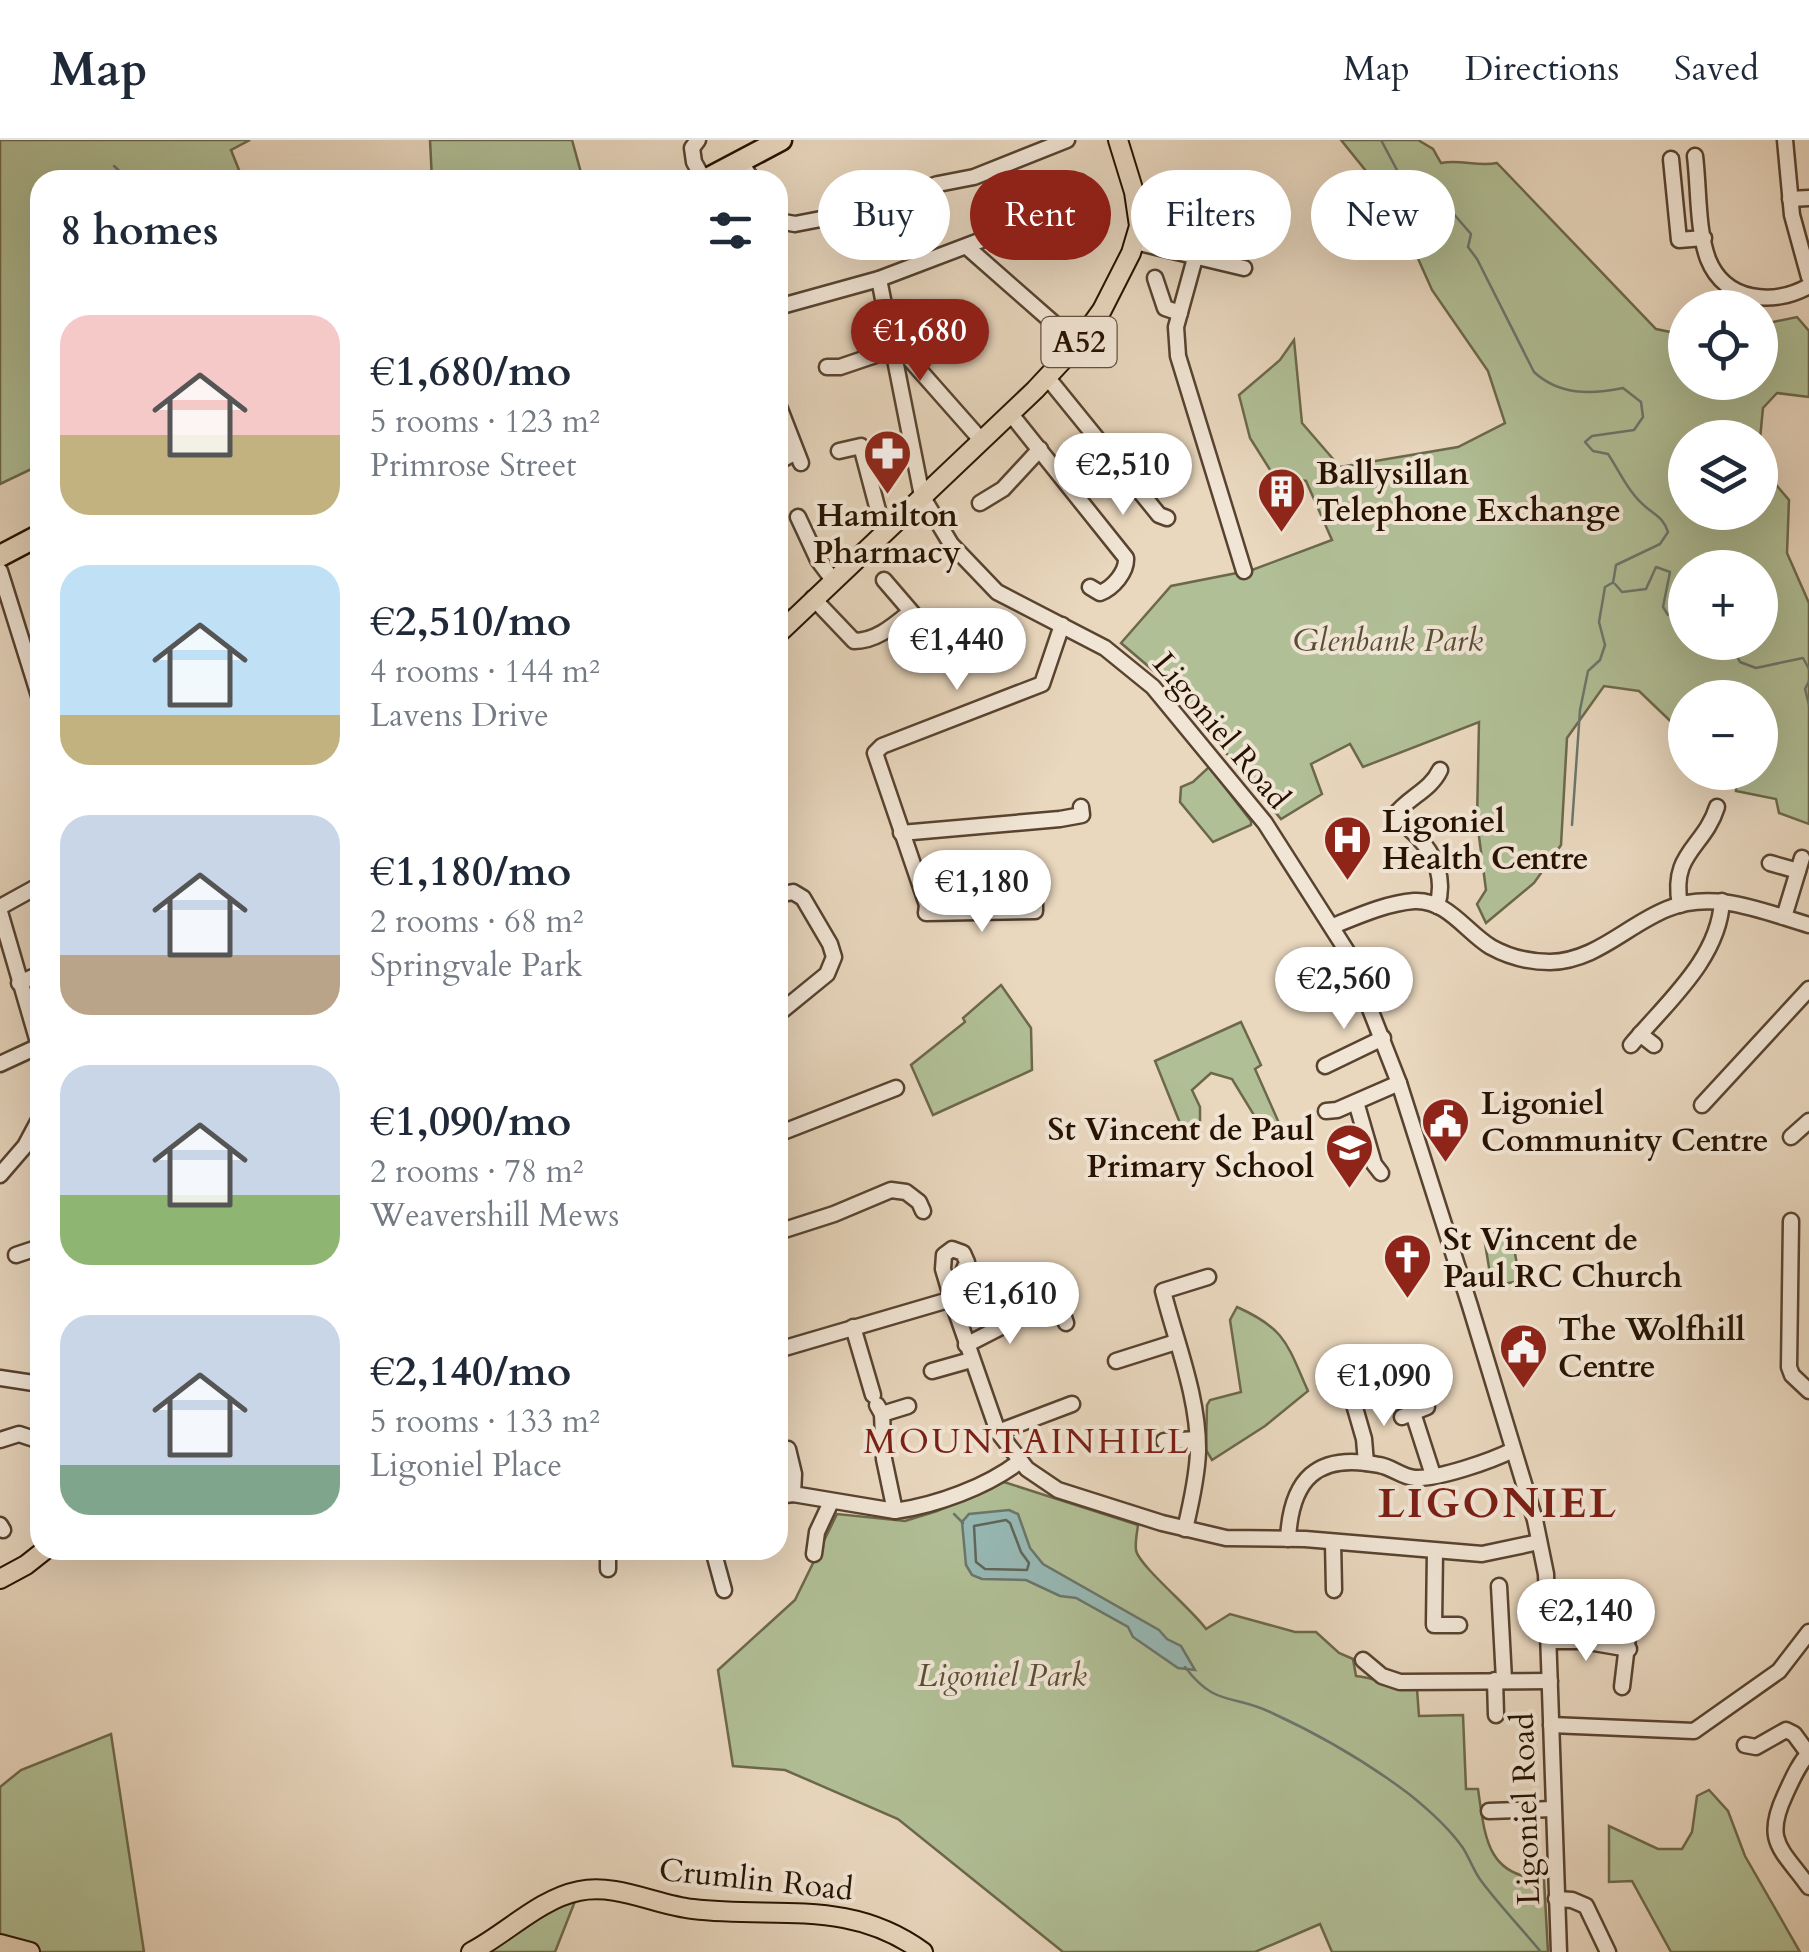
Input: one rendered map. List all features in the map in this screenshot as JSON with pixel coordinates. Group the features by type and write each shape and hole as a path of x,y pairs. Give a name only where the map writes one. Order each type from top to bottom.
{"highway":[{"path":"722,170 781,140"},
{"path":"0,556 30,541"}],"main road":[{"name":"A52","path":"1118,140 1131,188"},
{"name":"A52","path":"788,616 884,534 1047,377 1102,310 1131,250"},
{"path":"0,1578 33,1560"},
{"name":"Crumlin Road","path":"472,1952 554,1901 578,1891 596,1890 690,1909 828,1914 883,1927 923,1952"},
{"path":"0,1944 30,1952"}],"street":[{"path":"698,140 692,148 692,158 699,170"},
{"path":"788,223 852,213 938,184 974,177 1036,146 1067,140"},
{"path":"1785,140 1790,199 1809,277"},
{"path":"1695,156 1704,238 1712,267 1725,282 1756,298 1781,298 1809,286"},
{"path":"1670,159 1679,240 1704,238"},
{"path":"740,160 746,170"},
{"path":"1790,199 1809,198"},
{"path":"788,303 879,279 970,246"},
{"path":"967,247 1058,327"},
{"path":"1194,260 1176,327 1178,356 1244,571"},
{"path":"1205,260 1244,268"},
{"name":"Ligoniel Road","path":"879,279 922,496 950,544 981,578 1013,601 1111,652 1153,687 1265,824 1333,926 1384,1038 1513,1450 1546,1574 1559,1952"},
{"path":"1160,279 1164,308 1180,313"},
{"path":"827,367 840,367 892,349 904,350 982,441"},
{"path":"1047,377 1159,515 1167,518"},
{"path":"1010,413 1132,556 1110,590 1100,593 1090,587"},
{"path":"788,429 799,457 788,460"},
{"path":"839,452 861,446 884,534"},
{"path":"980,504 1003,488 1040,450"},
{"path":"798,517 818,560 833,580"},
{"path":"0,571 30,667"},
{"path":"884,580 933,637 953,618"},
{"path":"813,598 854,641 882,634 909,613"},
{"path":"1036,902 1034,911 926,912 874,758 882,746 1042,684 1062,626"},
{"path":"1437,906 1441,874 1412,829 1394,816 1406,800 1433,784 1440,770"},
{"path":"901,833 1060,820 1082,815 1081,807"},
{"path":"1680,905 1681,864 1718,807"},
{"path":"1770,863 1800,864 1784,918"},
{"path":"30,890 0,910 30,1017"},
{"path":"788,893 804,898 834,956 827,974 788,1006"},
{"path":"1333,926 1416,901 1437,906 1492,947 1514,957 1556,962 1596,950 1680,905 1722,901 1809,925"},
{"path":"1654,1045 1636,1039 1708,951 1719,928 1722,901"},
{"path":"19,983 30,978"},
{"path":"1713,1101 1809,989"},
{"path":"1325,1066 1384,1038"},
{"path":"0,1064 30,1052"},
{"path":"1326,1111 1337,1110 1399,1083"},
{"path":"788,1130 896,1088"},
{"path":"1356,1102 1374,1164 1381,1173"},
{"path":"0,1174 30,1135"},
{"path":"788,1229 892,1190 906,1192 919,1202 923,1211"},
{"path":"1791,1222 1801,1249 1789,1366 1792,1375 1809,1391"},
{"path":"16,1255 30,1250"},
{"path":"1185,1529 1196,1471 1197,1439 1163,1291 1208,1277"},
{"path":"788,1347 952,1299 998,1432 1019,1462 1058,1490 1226,1538 1288,1538 1494,1553 1539,1542"},
{"path":"932,1372 1050,1302 1060,1306 1066,1323"},
{"path":"854,1328 877,1405 896,1511"},
{"path":"1116,1361 1176,1342"},
{"path":"0,1378 30,1382"},
{"path":"1354,1401 1366,1463"},
{"path":"998,1432 1072,1404"},
{"path":"877,1405 908,1406"},
{"path":"1414,1412 1433,1476"},
{"path":"0,1440 19,1434 30,1438"},
{"path":"1164,1441 1197,1439"},
{"path":"788,1449 794,1474 788,1488"},
{"path":"1288,1538 1290,1506 1305,1479 1330,1465 1366,1463 1383,1465 1406,1476 1433,1476 1513,1450"},
{"path":"788,1495 896,1511 991,1480 1019,1462"},
{"path":"814,1554 817,1532 831,1502"},
{"path":"1333,1542 1334,1590"},
{"path":"1435,1551 1434,1625 1458,1625"},
{"path":"608,1560 608,1569"},
{"path":"716,1560 724,1590"},
{"path":"1496,1715 1506,1622 1499,1586"},
{"path":"1622,1687 1631,1612"},
{"path":"1551,1724 1694,1731 1778,1672 1809,1632"},
{"path":"1549,1641 1582,1641 1628,1649"},
{"path":"1362,1660 1382,1676 1400,1682 1550,1681"},
{"path":"1745,1745 1756,1748 1786,1730 1809,1753 1779,1808 1774,1836 1809,1886"},
{"path":"1489,1811 1553,1809"},
{"path":"1556,1899 1586,1906 1608,1952"}],"green space":[{"path":"0,140 250,140 231,150 239,170 30,170 30,470 0,484"},
{"path":"430,140 572,140 580,170 432,170"},
{"name":"Glenbank Park","path":"1341,140 1418,140 1433,149 1441,163 1497,163 1656,329 1668,331 1668,400 1770,400 1763,408 1762,420 1668,420 1668,530 1778,530 1778,487 1789,500 1787,553 1809,603 1809,824 1779,813 1776,799 1736,791 1778,790 1778,680 1668,680 1668,719 1639,691 1604,686 1567,738 1561,845 1534,883 1486,923 1477,904 1486,890 1477,821 1479,722 1363,767 1350,744 1311,764 1322,794 1281,819 1168,683 1121,643 1171,586 1252,570 1332,540 1306,481 1274,476 1250,438 1239,395 1280,360 1294,340 1302,423 1340,467 1458,447 1505,423 1488,371 1432,290 1419,260 1455,260 1455,170 1365,170"},
{"path":"1797,317 1809,331 1809,397 1778,393 1778,321"},
{"path":"1209,767 1251,821 1251,825 1213,842 1180,802 1181,787"},
{"path":"1001,985 1031,1028 1032,1070 933,1115 911,1065 965,1022 963,1018"},
{"path":"1241,1022 1261,1065 1255,1069 1279,1123 1263,1130 1232,1079 1211,1073 1192,1090 1200,1107 1200,1127 1186,1138 1155,1061"},
{"path":"1510,1226 1520,1281 1492,1286 1483,1231"},
{"path":"1237,1307 1266,1323 1283,1340 1308,1391 1265,1426 1212,1460 1206,1450 1207,1405 1210,1400 1241,1392 1230,1320"},
{"name":"Ligoniel Park","path":"1004,1482 1138,1525 1139,1557 1206,1629 1230,1614 1295,1632 1316,1632 1339,1653 1353,1659 1356,1676 1417,1689 1419,1716 1463,1715 1466,1789 1478,1789 1487,1838 1499,1862 1510,1871 1544,1879 1548,1952 1332,1952 1320,1924 1255,1952 1063,1952 898,1819 785,1770 733,1766 718,1670 795,1600 837,1514 905,1521"},
{"path":"111,1734 144,1952 41,1952 0,1943 0,1787 21,1770"},
{"path":"1709,1790 1728,1811 1745,1856 1800,1952 1671,1952 1632,1881 1609,1882 1609,1826 1658,1849 1682,1849 1692,1832 1697,1796"},
{"path":"579,1891 555,1952 470,1952"}],"water":[{"path":"1009,1510 1018,1514 1030,1548 1043,1564 1159,1630 1181,1646 1195,1670 1178,1668 1133,1637 1128,1627 1076,1598 1060,1596 1026,1580 982,1579 972,1575 966,1565 962,1522 969,1514"}],"waterway":[{"path":"1381,140 1406,187 1452,212 1471,234 1468,247 1534,372 1554,385 1575,391 1623,388 1641,402 1643,417 1634,430 1592,436 1585,442 1593,451 1608,454 1635,496 1662,521 1668,532 1660,544 1616,565 1613,583"},
{"path":"114,166 118,170"},
{"path":"1615,584 1622,592 1646,589 1656,567 1668,571"},
{"path":"1668,582 1663,607 1668,615"},
{"path":"1572,825 1580,710 1588,671 1600,660 1605,645 1599,622 1605,587 1612,583"},
{"path":"1739,660 1756,668 1803,658 1809,669"},
{"path":"1809,681 1805,689 1809,705"},
{"path":"954,1514 963,1523"},
{"path":"1185,1667 1215,1694 1257,1707 1306,1730 1360,1760 1409,1794 1451,1833 1482,1882 1541,1952"}],"place":[{"name":"Hamilton Pharmacy","path":"887,496"},
{"name":"Ballysillan Telephone Exchange","path":"1281,534"},
{"name":"Ligoniel Health Centre","path":"1347,882"},
{"name":"Ligoniel Community Centre","path":"1446,1164"},
{"name":"St Vincent de Paul Primary School","path":"1349,1190"},
{"name":"St Vincent de Paul RC Church","path":"1408,1300"},
{"name":"The Wolfhill Centre","path":"1523,1390"}],"district":[{"name":"MOUNTAINHILL","path":"1027,1442"},
{"name":"LIGONIEL","path":"1498,1503"}]}
